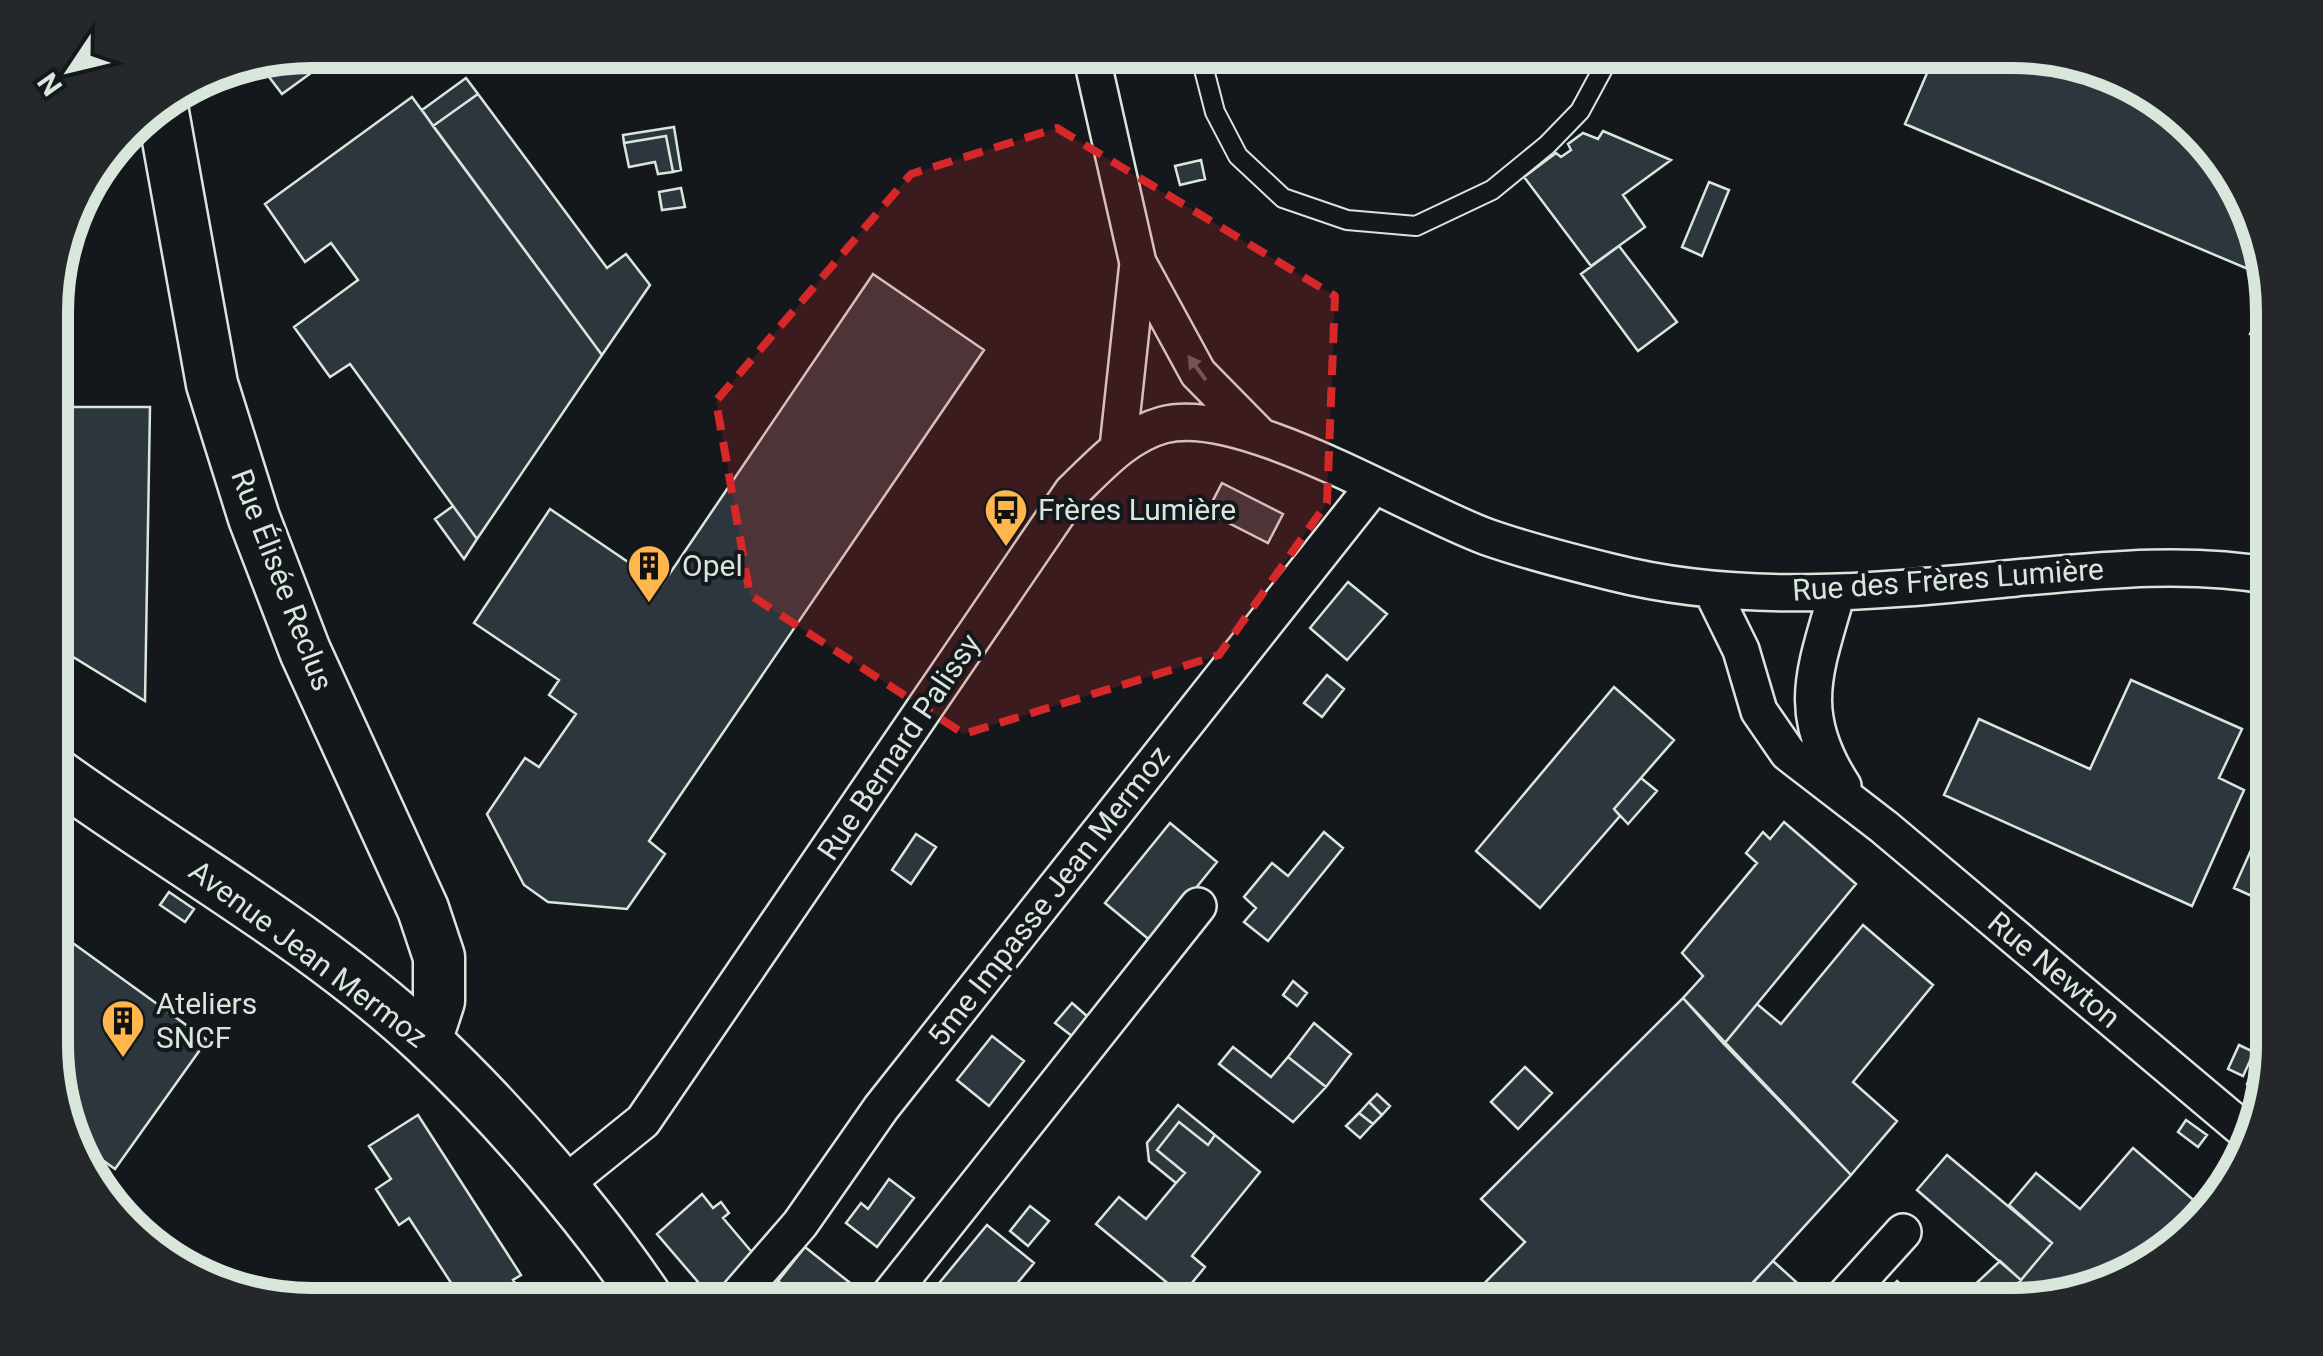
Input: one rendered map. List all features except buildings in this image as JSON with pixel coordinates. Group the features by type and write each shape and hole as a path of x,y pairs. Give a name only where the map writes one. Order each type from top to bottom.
{"street":[{"path":"1094,67 1138,263 1198,373 1264,439"},
{"name":"Rue Élisée Reclus","path":"164,118 212,384 254,518 305,651 423,909 439,957 439,1002 426,1041"},
{"path":"1118,448 1138,263"},
{"name":"Rue des Frères Lumière","path":"1118,448 1164,425 1217,425 1314,455 1372,488 1488,538 1614,573 1712,591 1838,593 2131,568 2255,573"},
{"name":"Rue Bernard Palissy","path":"562,1187 643,1122 1072,492 1118,448"},
{"name":"5me Impasse Jean Mermoz","path":"745,1288 800,1224 904,1079 1372,488"},
{"name":"Rue Newton","path":"1712,591 1741,650 1759,711 1788,753 2241,1127"},
{"name":"Rue Newton","path":"1838,593 1812,683 1812,716 1823,755 1858,808"},
{"name":"Avenue Jean Mermoz","path":"68,782 260,912 426,1041 562,1187 638,1288"},
{"path":"894,1288 1198,906"},
{"path":"1852,1288 1903,1232"}],"lane":[{"path":"1204,67 1216,112 1238,156 1283,198 1347,220 1416,226 1492,190 1546,145 1580,111 1604,67"}],"highlighted area":[{"path":"1057,128 1335,296 1327,503 1219,655 964,734 750,595 716,401 911,174"}],"place":[{"name":"Frères Lumière","path":"1006,548"},
{"name":"Opel","path":"649,604"},
{"name":"Ateliers SNCF","path":"123,1059"}]}
